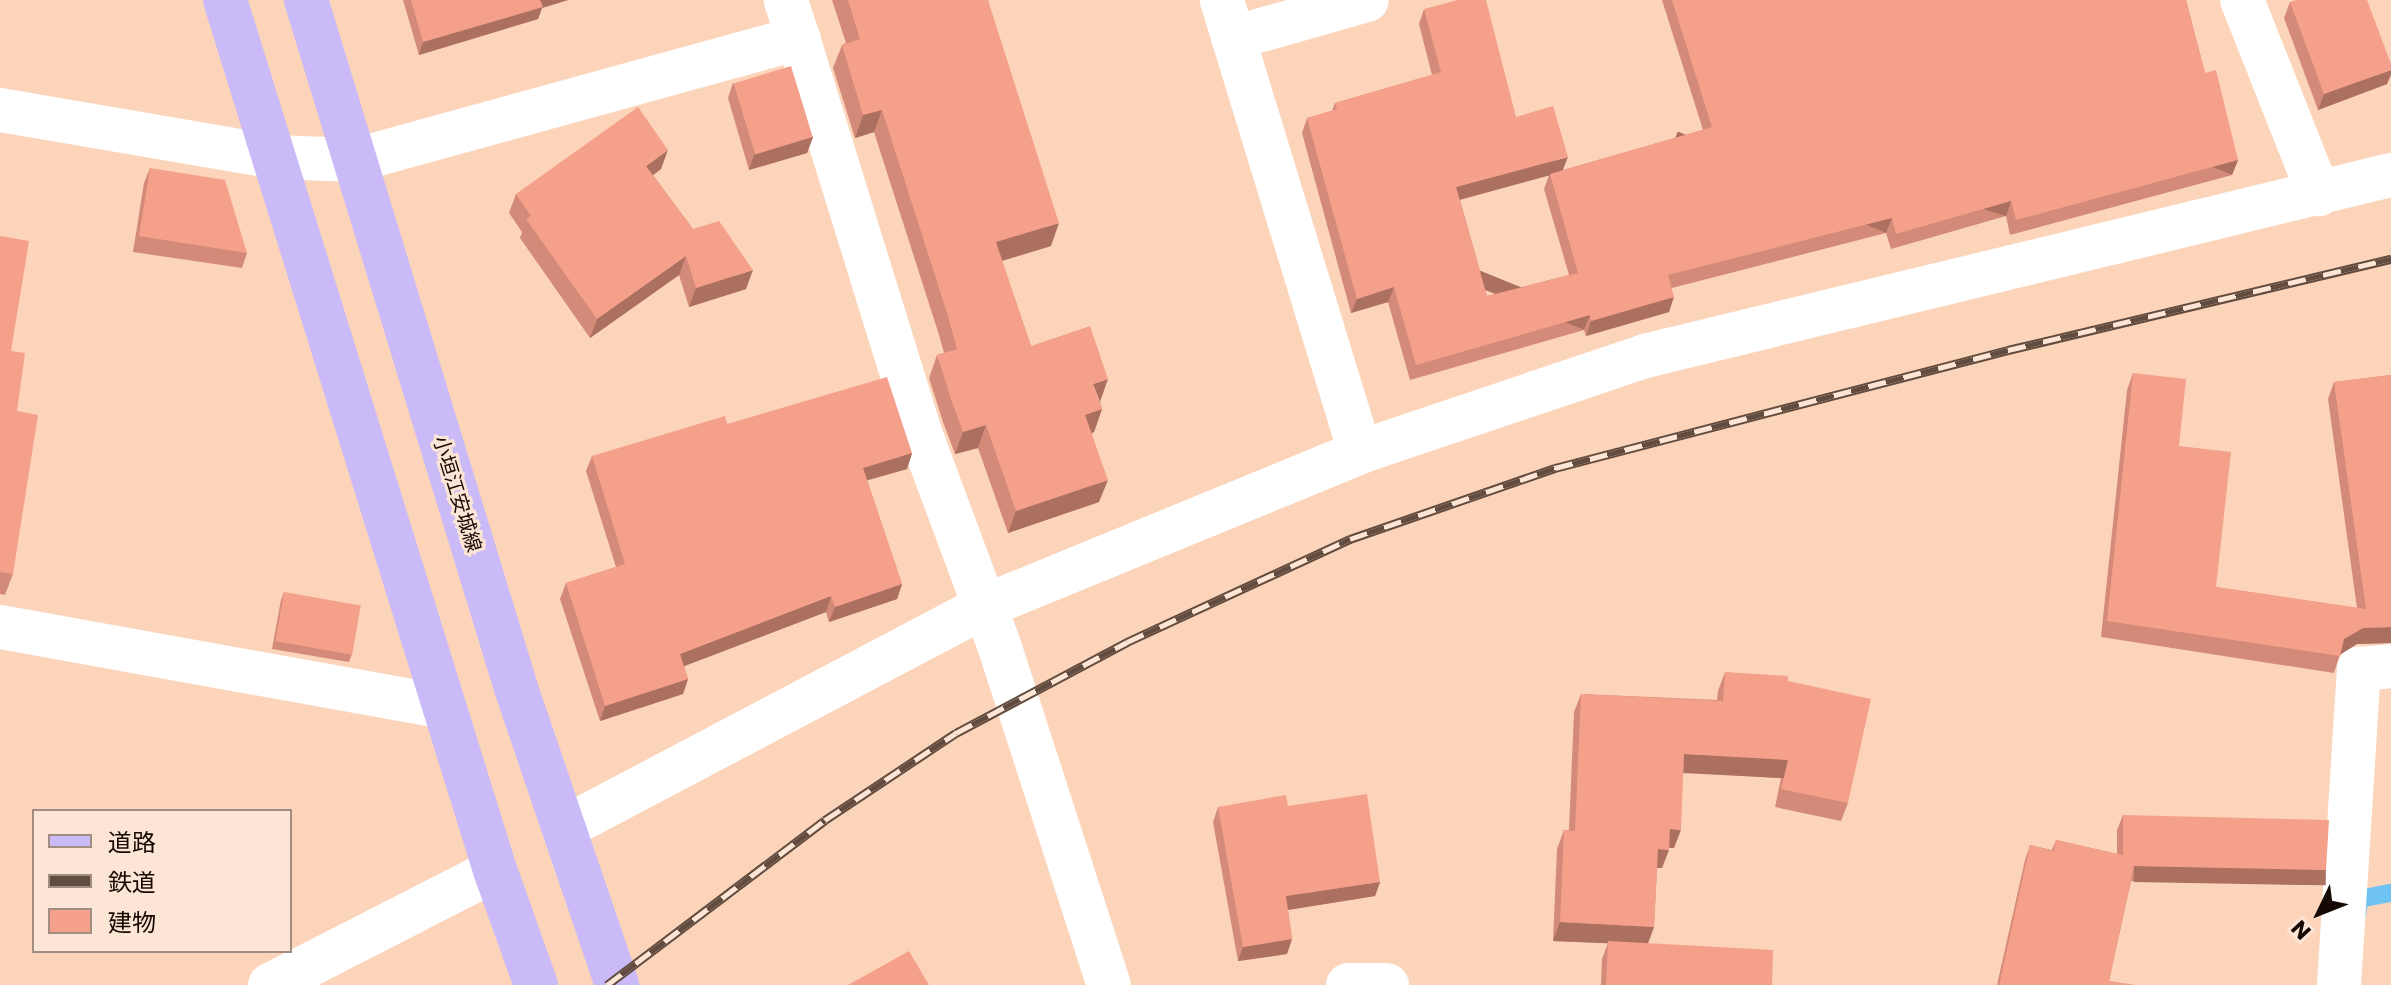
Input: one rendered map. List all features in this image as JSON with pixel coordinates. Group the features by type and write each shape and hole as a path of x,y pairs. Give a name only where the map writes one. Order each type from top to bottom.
{"main road":[{"path":"225,0 495,870 536,985"},
{"name":"小垣江安城線","path":"306,0 517,691 566,827 617,985"}],"street":[{"path":"1360,452 1227,19 1367,0"},
{"path":"2242,0 2319,194"},
{"path":"0,110 274,157 356,160 792,19 919,430 1000,648 1109,985"},
{"path":"566,827 983,607 1360,452 1645,356 2391,175"},
{"path":"0,627 444,707"},
{"path":"2339,985 2359,669 2391,666"},
{"path":"270,985 495,870"},
{"path":"1348,985 1387,985"}],"building":[{"path":"411,0 540,0 543,7 423,42"},
{"path":"848,0 988,0 1059,223 996,242 1031,346 1090,326 1108,379 1093,384 1102,409 1085,415 1108,480 1016,511 986,425 963,432 937,355 957,349 947,313 882,110 863,115 842,45 860,39"},
{"path":"1458,0 1486,0 1516,117 1553,106 1568,157 1456,187 1487,296 1578,273 1550,174 1712,127 1672,0 2186,0 2205,73 2216,70 2238,160 2016,220 2011,201 1896,234 1892,218 1668,275 1674,297 1591,321 1590,315 1416,365 1394,287 1357,299 1307,118 1337,109 1335,103 1441,72 1424,9"},
{"path":"2367,0 2391,70 2324,94 2290,2"},
{"path":"791,66 813,137 755,154 734,84"},
{"path":"638,107 668,150 646,166 693,229 719,221 753,270 696,288 686,256 597,319 526,219 531,216 516,194"},
{"path":"150,168 225,180 247,253 139,236"},
{"path":"0,236 29,241 11,351 25,353 17,411 38,415 13,574 0,572"},
{"path":"2133,373 2186,379 2179,446 2231,452 2216,587 2366,609 2334,382 2391,375 2391,627 2363,628 2344,639 2340,656 2107,621"},
{"path":"887,377 912,453 863,468 902,584 835,607 831,596 680,654 688,679 605,706 566,583 625,564 592,456 725,416 727,424"},
{"path":"284,592 361,606 352,655 275,641"},
{"path":"1725,672 1788,676 1788,681 1871,699 1848,803 1781,789 1788,760 1684,754 1681,830 1670,829 1669,850 1658,849 1654,927 1560,922 1564,830 1575,831 1581,694 1723,701"},
{"path":"1367,794 1380,882 1286,896 1292,939 1243,947 1218,807 1286,795 1288,806"},
{"path":"2123,815 2329,820 2326,870 2134,866 2109,981 2134,985 1999,985 2030,845 2054,851 2056,840 2123,855"},
{"path":"1608,941 1773,950 1772,985 1606,985"},
{"path":"909,951 929,985 848,985"}],"waterway":[{"path":"2357,914 2359,899 2391,893"}],"railway":[{"path":"607,985 825,820 956,733 1127,642 1350,539 1555,468 2008,350 2391,259"}]}
